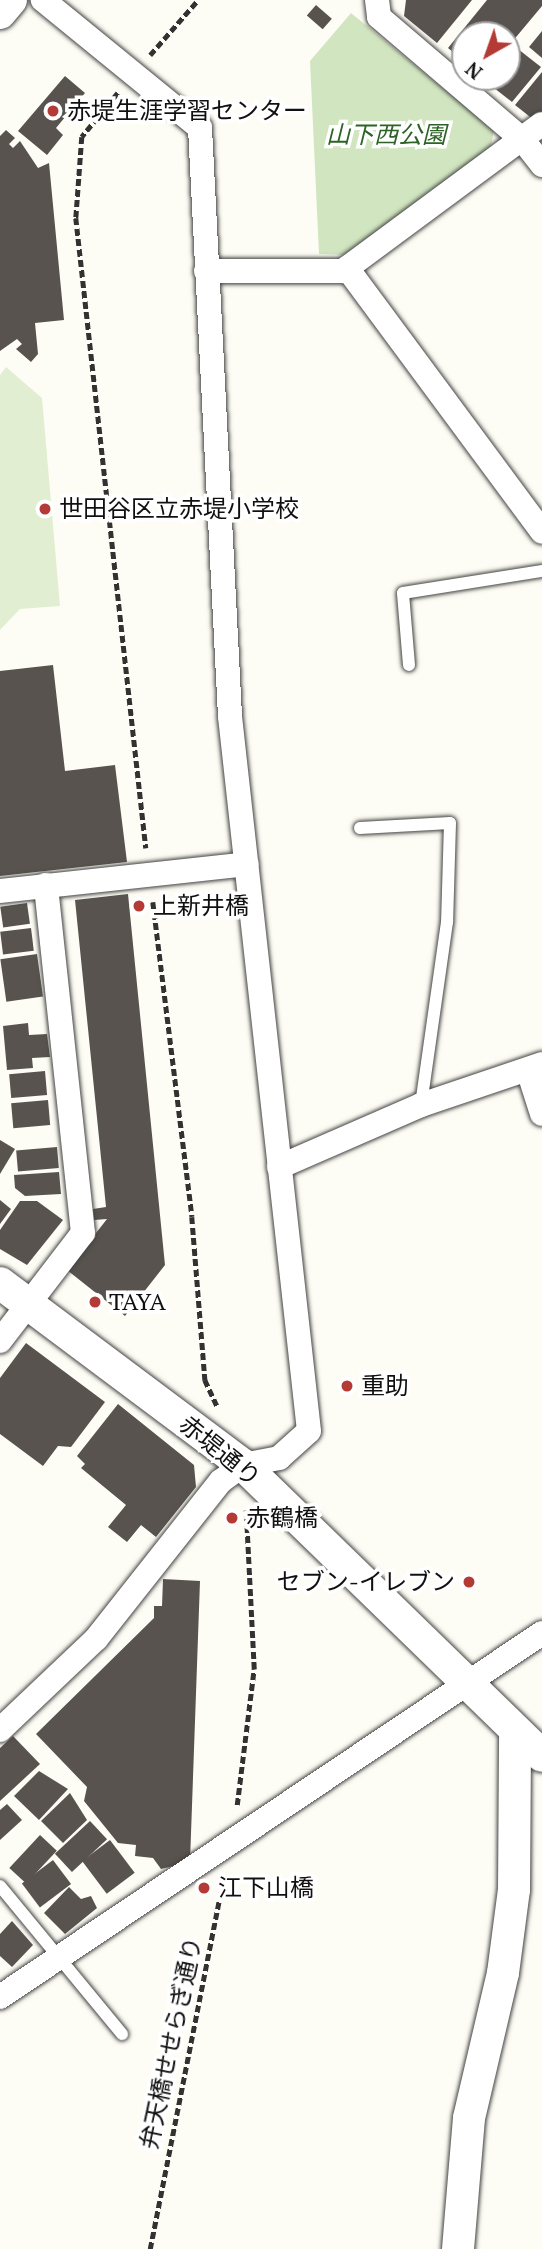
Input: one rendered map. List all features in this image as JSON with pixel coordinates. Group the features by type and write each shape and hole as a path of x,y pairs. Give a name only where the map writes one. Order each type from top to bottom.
{"street":[{"path":"0,13 11,0"},
{"path":"0,1730 96,1639 221,1481 243,1465 279,1458 309,1431 230,716 200,128 135,72 43,0"},
{"path":"377,0 379,17 522,139 542,165"},
{"path":"206,271 346,268 542,124"},
{"path":"346,268 542,532"},
{"path":"0,891 247,864"},
{"path":"0,1341 83,1233 46,885"},
{"path":"279,1167 421,1105 535,1067 542,1114"},
{"name":"赤堤通り","path":"0,1283 243,1465 463,1685 542,1756"},
{"path":"0,1997 232,1845 542,1633"},
{"path":"458,2249 469,2118 503,1973 514,1890 515,1734"}],"lane":[{"path":"409,665 403,593 542,571"},
{"path":"360,828 450,823 447,922 421,1105"},
{"path":"0,1886 64,1956 122,2034"}],"path":[{"path":"198,0 82,137 76,218 149,874 192,1217 205,1380 221,1415"},
{"name":"弁天橋せせらぎ通り","path":"150,2249 232,1845 254,1669 243,1465"}],"green space":[{"name":"山下西公園","path":"351,13 494,130 491,146 348,255 319,254 310,61"},
{"path":"6,367 42,398 60,606 20,609 0,630 0,375"}],"building":[{"path":"406,0 472,0 455,21 451,21 451,26 437,43 404,16"},
{"path":"487,0 542,0 542,6 521,31 521,21 470,21"},
{"path":"316,5 332,19 323,29 307,16"},
{"path":"542,31 542,58 529,47"},
{"path":"521,51 541,67 512,102 498,91 521,91"},
{"path":"542,72 542,121 539,124 515,105"},
{"name":"赤堤生涯学習センター","path":"65,76 85,93 56,128 63,135 47,155 18,131"},
{"path":"6,130 15,138 9,144 13,148 20,141 38,168 49,163 64,320 35,323 38,354 31,362 16,349 22,344 17,339 0,351 0,136"},
{"path":"53,665 65,771 115,765 127,862 0,876 0,671"},
{"path":"128,894 165,1265 125,1316 67,1270 107,1219 94,1220 93,1209 106,1207 75,900"},
{"path":"27,903 30,924 3,928 0,907"},
{"path":"31,928 34,951 3,955 0,932"},
{"path":"37,954 43,997 6,1002 0,959"},
{"path":"28,1023 29,1035 47,1034 50,1057 32,1058 33,1068 7,1070 3,1026"},
{"path":"45,1071 47,1095 11,1098 9,1074"},
{"path":"48,1100 50,1125 13,1128 11,1103"},
{"path":"0,1140 15,1149 0,1174"},
{"path":"57,1147 59,1168 18,1171 16,1151"},
{"path":"59,1172 61,1194 25,1196 15,1188 14,1175"},
{"path":"0,1200 11,1209 0,1224"},
{"path":"20,1201 37,1201 63,1220 27,1265 0,1249 0,1230"},
{"path":"26,1343 105,1402 71,1447 58,1446 43,1466 0,1434 0,1378"},
{"path":"118,1404 194,1465 196,1487 156,1537 141,1525 127,1542 108,1527 126,1505 81,1468 85,1464 77,1456"},
{"path":"163,1579 200,1581 190,1862 161,1869 153,1858 135,1856 136,1845 118,1843 84,1801 87,1787 36,1734 154,1618 154,1606 162,1606"},
{"path":"13,1736 40,1764 0,1801 0,1748"},
{"path":"39,1771 68,1789 39,1820 14,1796"},
{"path":"70,1793 87,1820 63,1843 41,1821"},
{"path":"7,1804 22,1820 0,1840 0,1810"},
{"path":"90,1821 107,1839 72,1872 55,1854"},
{"path":"40,1835 57,1851 26,1884 9,1868"},
{"path":"110,1840 135,1873 107,1894 82,1861"},
{"path":"53,1860 71,1884 40,1907 22,1883"},
{"path":"69,1887 81,1899 91,1896 97,1908 65,1934 44,1913"},
{"path":"12,1921 33,1945 12,1967 0,1956 0,1934"}],"place":[{"name":"赤堤生涯学習センター","path":"53,111"},
{"name":"世田谷区立赤堤小学校","path":"45,509"},
{"name":"上新井橋","path":"139,906"},
{"name":"TAYA","path":"95,1302"},
{"name":"重助","path":"347,1386"},
{"name":"赤鶴橋","path":"232,1518"},
{"name":"セブン-イレブン","path":"469,1582"},
{"name":"江下山橋","path":"204,1888"}]}
